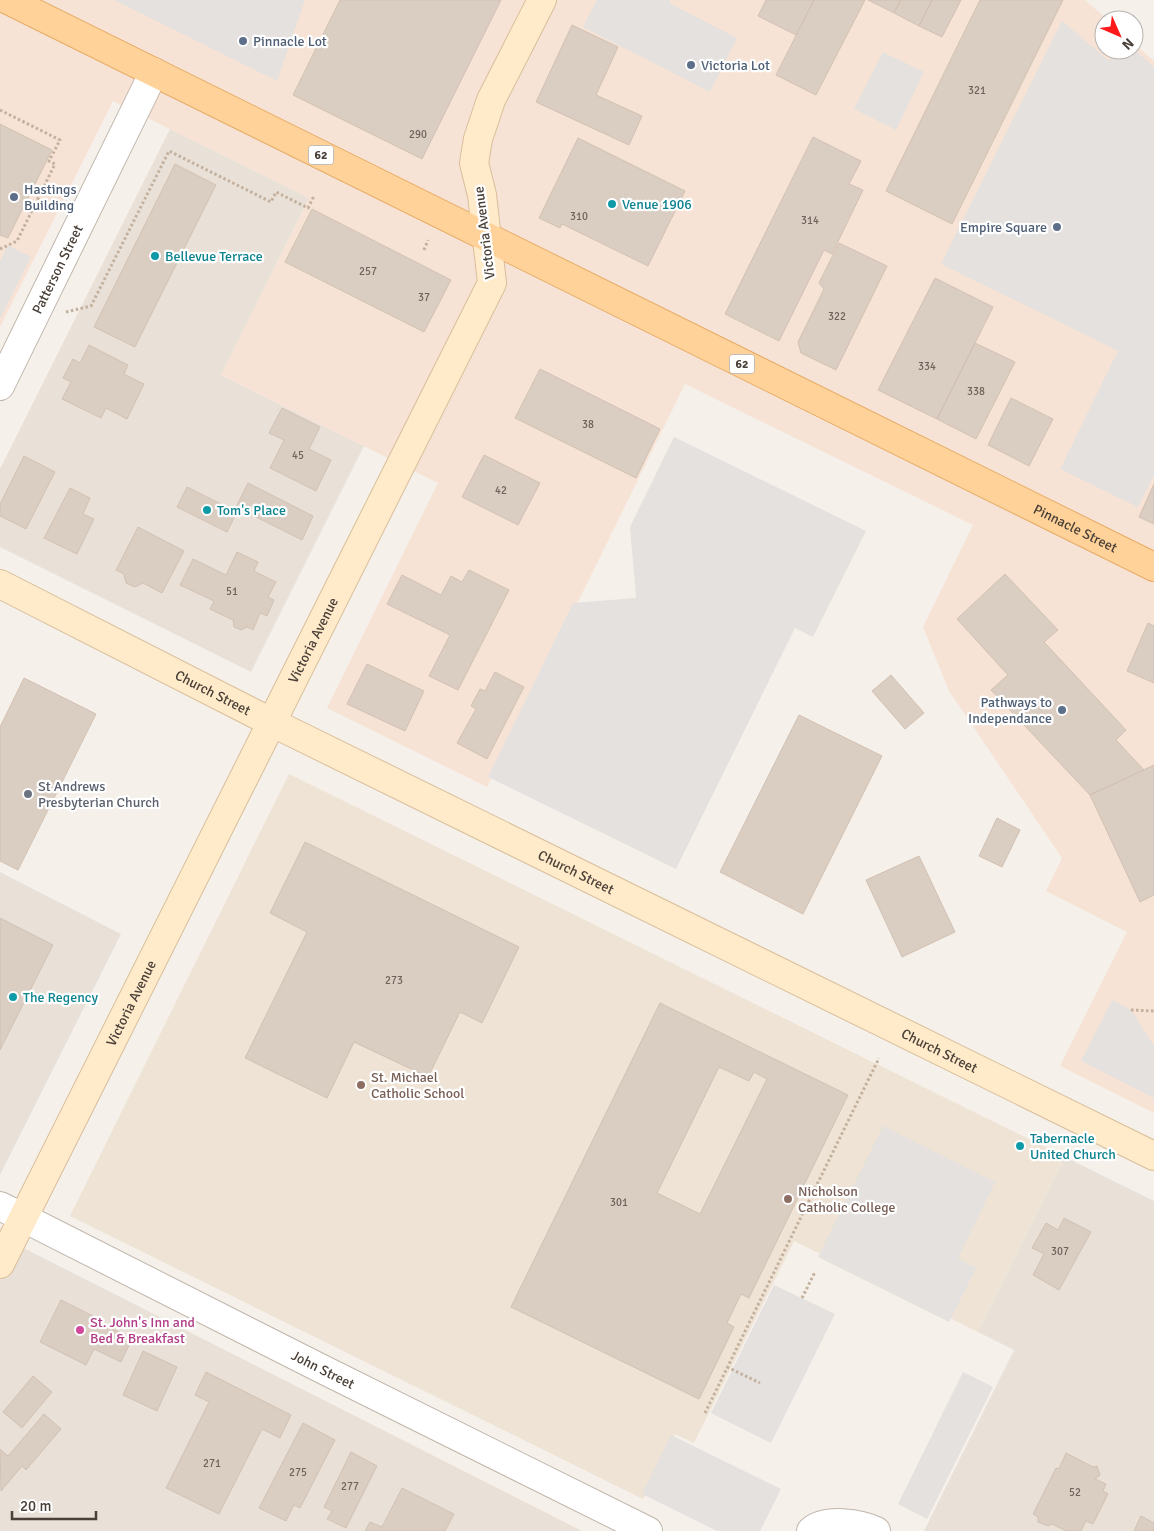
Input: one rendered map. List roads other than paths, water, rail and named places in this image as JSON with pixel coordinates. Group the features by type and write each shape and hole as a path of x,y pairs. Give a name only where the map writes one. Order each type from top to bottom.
{"main road":[{"name":"62","path":"8,0 487,237"},
{"name":"Pinnacle Street","path":"487,237 1154,567"}],"street":[{"name":"Victoria Avenue","path":"0,1264 12,1212 271,722 492,283 482,195 474,166 478,139 485,113 497,85 542,0"},
{"name":"Patterson Street","path":"0,386 154,72"},
{"name":"Church Street","path":"0,584 271,722 1154,1156"},
{"name":"John Street","path":"12,1212 648,1531"},
{"path":"811,1531 814,1528 841,1522 869,1527 876,1531"}],"place":[{"name":"Pinnacle Lot","path":"243,41"},
{"name":"Victoria Lot","path":"691,65"},
{"name":"Hastings Building","path":"14,197"},
{"name":"Venue 1906","path":"612,204"},
{"name":"Empire Square","path":"1057,227"},
{"name":"Bellevue Terrace","path":"155,256"},
{"name":"Tom's Place","path":"207,510"},
{"name":"Pathways to Independance","path":"1062,710"},
{"name":"St Andrews Presbyterian Church","path":"28,794"},
{"name":"The Regency","path":"13,997"},
{"name":"St. Michael Catholic School","path":"361,1085"},
{"name":"Tabernacle United Church","path":"1020,1146"},
{"name":"Nicholson Catholic College","path":"788,1199"},
{"name":"St. John's Inn and Bed & Breakfast","path":"80,1330"}]}
